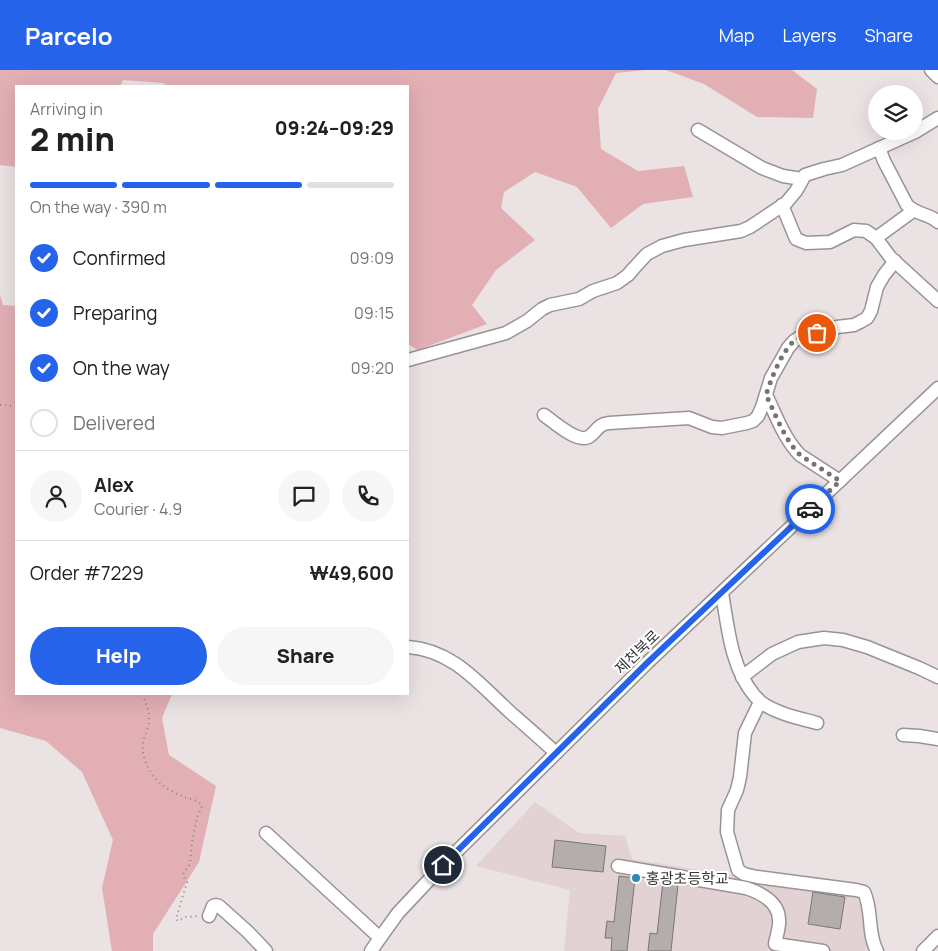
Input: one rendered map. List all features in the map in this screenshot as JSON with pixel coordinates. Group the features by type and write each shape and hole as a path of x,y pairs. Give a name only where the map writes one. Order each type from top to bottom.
{"street":[{"path":"931,70 938,77"},
{"path":"409,360 506,333 550,305 579,299 593,291 617,283 628,276 647,254 662,246 684,240 741,231 750,227 786,203 796,191 805,175 842,165 915,132 938,118"},
{"path":"698,130 768,170 783,176 802,179"},
{"path":"879,148 904,199 913,211 931,217 938,222"},
{"path":"782,205 796,239 806,243 830,242 854,230 866,231 876,238 895,262 938,301"},
{"path":"876,238 913,211"},
{"path":"544,416 580,439 592,436 602,424 609,423 689,418 712,427 722,428 753,421 758,416 762,407 772,378 788,348 794,341 800,337 837,327 854,325 867,318 871,311 877,287 895,262"},
{"name":"제천북로","path":"371,951 398,913 443,865 648,662 938,388"},
{"path":"766,395 795,450 840,481"},
{"path":"722,593 731,646 742,677 750,689 760,702 774,709 817,723"},
{"path":"742,677 772,654 798,642 824,638 843,640 867,647 938,677"},
{"path":"409,647 438,654 473,676 556,753"},
{"path":"760,702 745,733 737,790 728,810 727,832 738,870 744,874 756,877 864,892 867,898 873,940 877,951"},
{"path":"904,735 938,739"},
{"path":"266,833 380,938"},
{"path":"618,866 746,888 758,892 773,903 778,912 780,920 774,948 823,951"},
{"path":"209,916 213,906 219,906 266,951"},
{"path":"923,951 938,936"}],"path":[{"path":"0,405 15,406"},
{"path":"143,695 149,714 148,727 142,746 147,764 154,778 160,784 181,796 200,802 202,806 196,817 190,864 184,874 187,882 176,919 178,921 192,916 206,918 209,916"}],"shaded area":[{"path":"0,70 645,70 616,73 598,109 601,149 638,171 684,166 693,197 643,204 611,228 577,187 535,172 504,192 501,208 535,240 496,270 472,305 487,324 418,350 409,345 409,85 166,85 163,83 123,80 120,85 15,85 15,167 0,165"},
{"path":"666,70 792,70 817,89 813,118 757,117 704,84"},
{"path":"0,295 3,305 15,306 15,695 172,695 162,718 169,755 216,786 199,862 153,934 153,951 112,951 102,888 113,840 82,772 46,741 0,728"},
{"name":"홍광초등학교","path":"535,802 579,833 625,836 632,859 865,897 867,951 564,951 570,890 476,866"}],"building":[{"path":"555,840 606,846 603,872 552,867"},
{"path":"619,876 635,878 627,951 611,951 612,938 605,938 607,921 614,922"},
{"path":"663,882 678,885 671,951 648,951 650,933 657,934"},
{"path":"813,892 845,897 840,929 808,924"}],"way so far":[{"path":"810,509 840,481 795,450 766,395 772,378 788,348 800,337 817,333"}],"place":[{"name":"홍광초등학교","path":"636,878"}],"route":[{"path":"443,865 648,662 810,509"}]}
